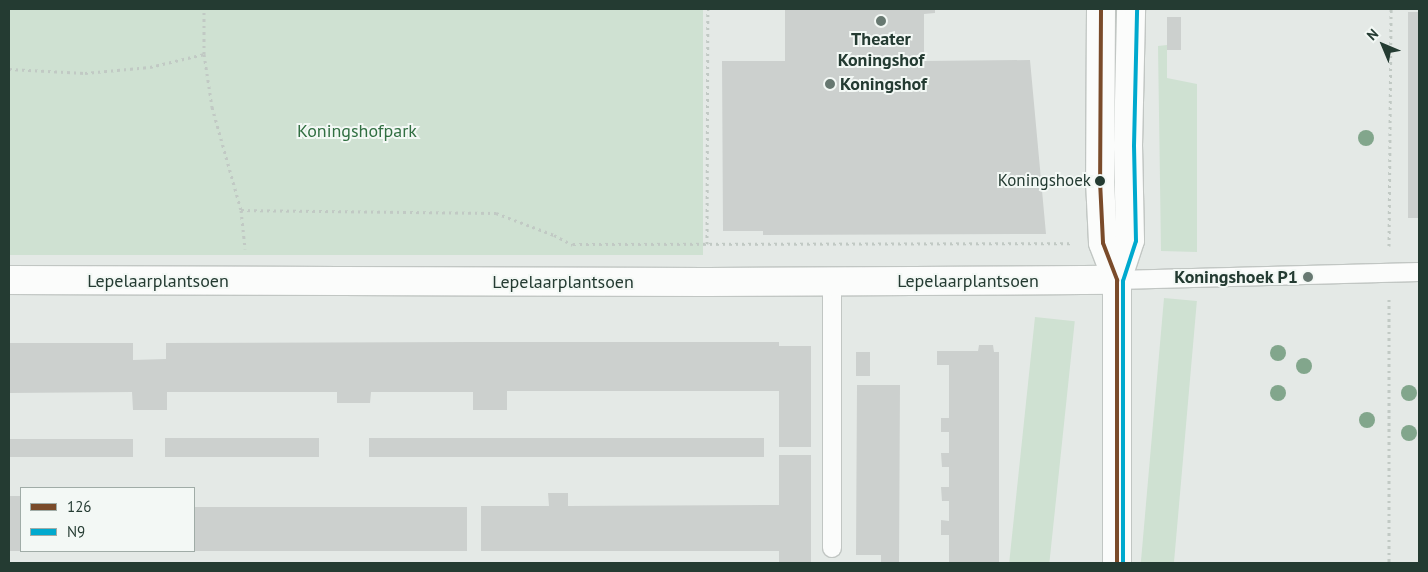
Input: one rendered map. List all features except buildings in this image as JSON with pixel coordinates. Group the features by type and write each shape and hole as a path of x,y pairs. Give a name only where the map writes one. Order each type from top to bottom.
{"street":[{"path":"1100,9 1100,181 1103,243 1116,280 1117,563"},
{"path":"1116,280 1130,240 1128,146 1131,9"},
{"name":"Lepelaarplantsoen","path":"9,280 832,282 1116,280"}],"lane":[{"path":"1116,280 1419,272"},
{"path":"832,282 832,548"}],"path":[{"path":"204,9 204,54 212,107 241,210 249,281"},
{"path":"707,282 708,9"},
{"path":"9,69 85,73 150,67 204,54"},
{"path":"241,210 496,213 573,244 1103,243"},
{"path":"570,282 570,251 573,244"}],"green space":[{"name":"Koningshofpark","path":"9,9 703,9 703,255 9,255"},
{"path":"1167,45 1167,78 1197,84 1197,252 1161,251 1158,46"},
{"path":"1164,298 1197,301 1174,563 1141,562"},
{"path":"1035,317 1075,321 1049,563 1009,562"}],"transit line":[{"name":"126","path":"1101,9 1100,181 1103,243 1117,280 1117,563"},
{"name":"N9","path":"1123,563 1123,281 1136,241 1134,146 1137,9"}],"place":[{"name":"Theater Koningshof","path":"881,21"},
{"name":"Koningshof","path":"830,84"},
{"name":"Koningshoek","path":"1100,181"},
{"name":"Koningshoek P1","path":"1308,277"}]}
